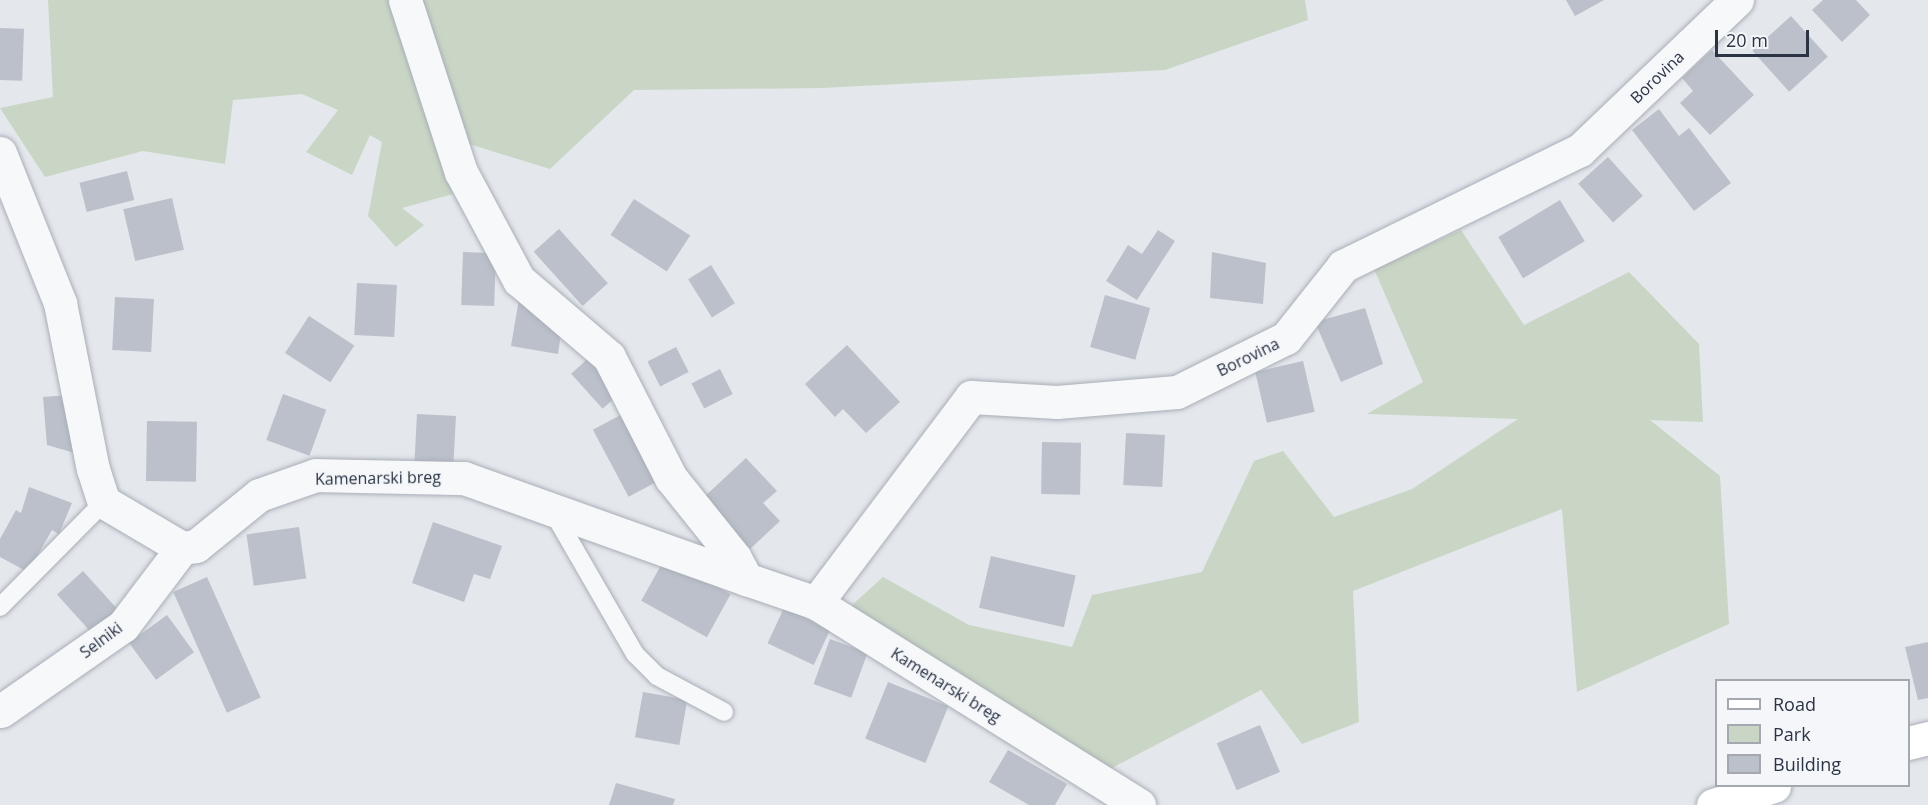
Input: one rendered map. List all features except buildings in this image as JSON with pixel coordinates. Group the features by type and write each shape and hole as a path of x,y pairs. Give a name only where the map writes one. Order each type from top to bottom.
{"main road":[{"path":"1910,743 1928,738"},
{"path":"1713,805 1771,787"}],"street":[{"path":"405,0 461,172 519,280 609,357 671,478 735,558 746,579"},
{"name":"Borovina","path":"816,603 970,397 1057,402 1177,392 1286,338 1343,266 1580,150 1737,0"},
{"path":"0,153 60,303 93,469 104,502 182,548"},
{"name":"Kamenarski breg","path":"182,548 196,546 259,495 316,475 464,478 816,603 1138,805"},
{"name":"Selniki","path":"1,711 123,626 182,548"}],"lane":[{"path":"0,607 104,502"},
{"path":"550,507 635,654 657,676 724,712"}],"green space":[{"path":"48,0 395,0 453,194 402,208 424,225 396,247 368,216 382,142 370,135 352,175 306,152 338,110 302,94 233,100 225,164 143,151 45,177 0,108 53,97"},
{"path":"422,0 1305,0 1308,20 1165,70 822,88 634,90 550,169 469,144"},
{"path":"1461,230 1524,325 1629,272 1699,344 1703,422 1650,420 1720,476 1729,624 1577,692 1562,509 1353,591 1359,722 1302,744 1261,690 1104,772 851,606 883,577 969,625 1072,647 1092,595 1202,572 1254,461 1283,451 1334,517 1412,489 1518,419 1367,414 1423,382 1374,269"}]}
